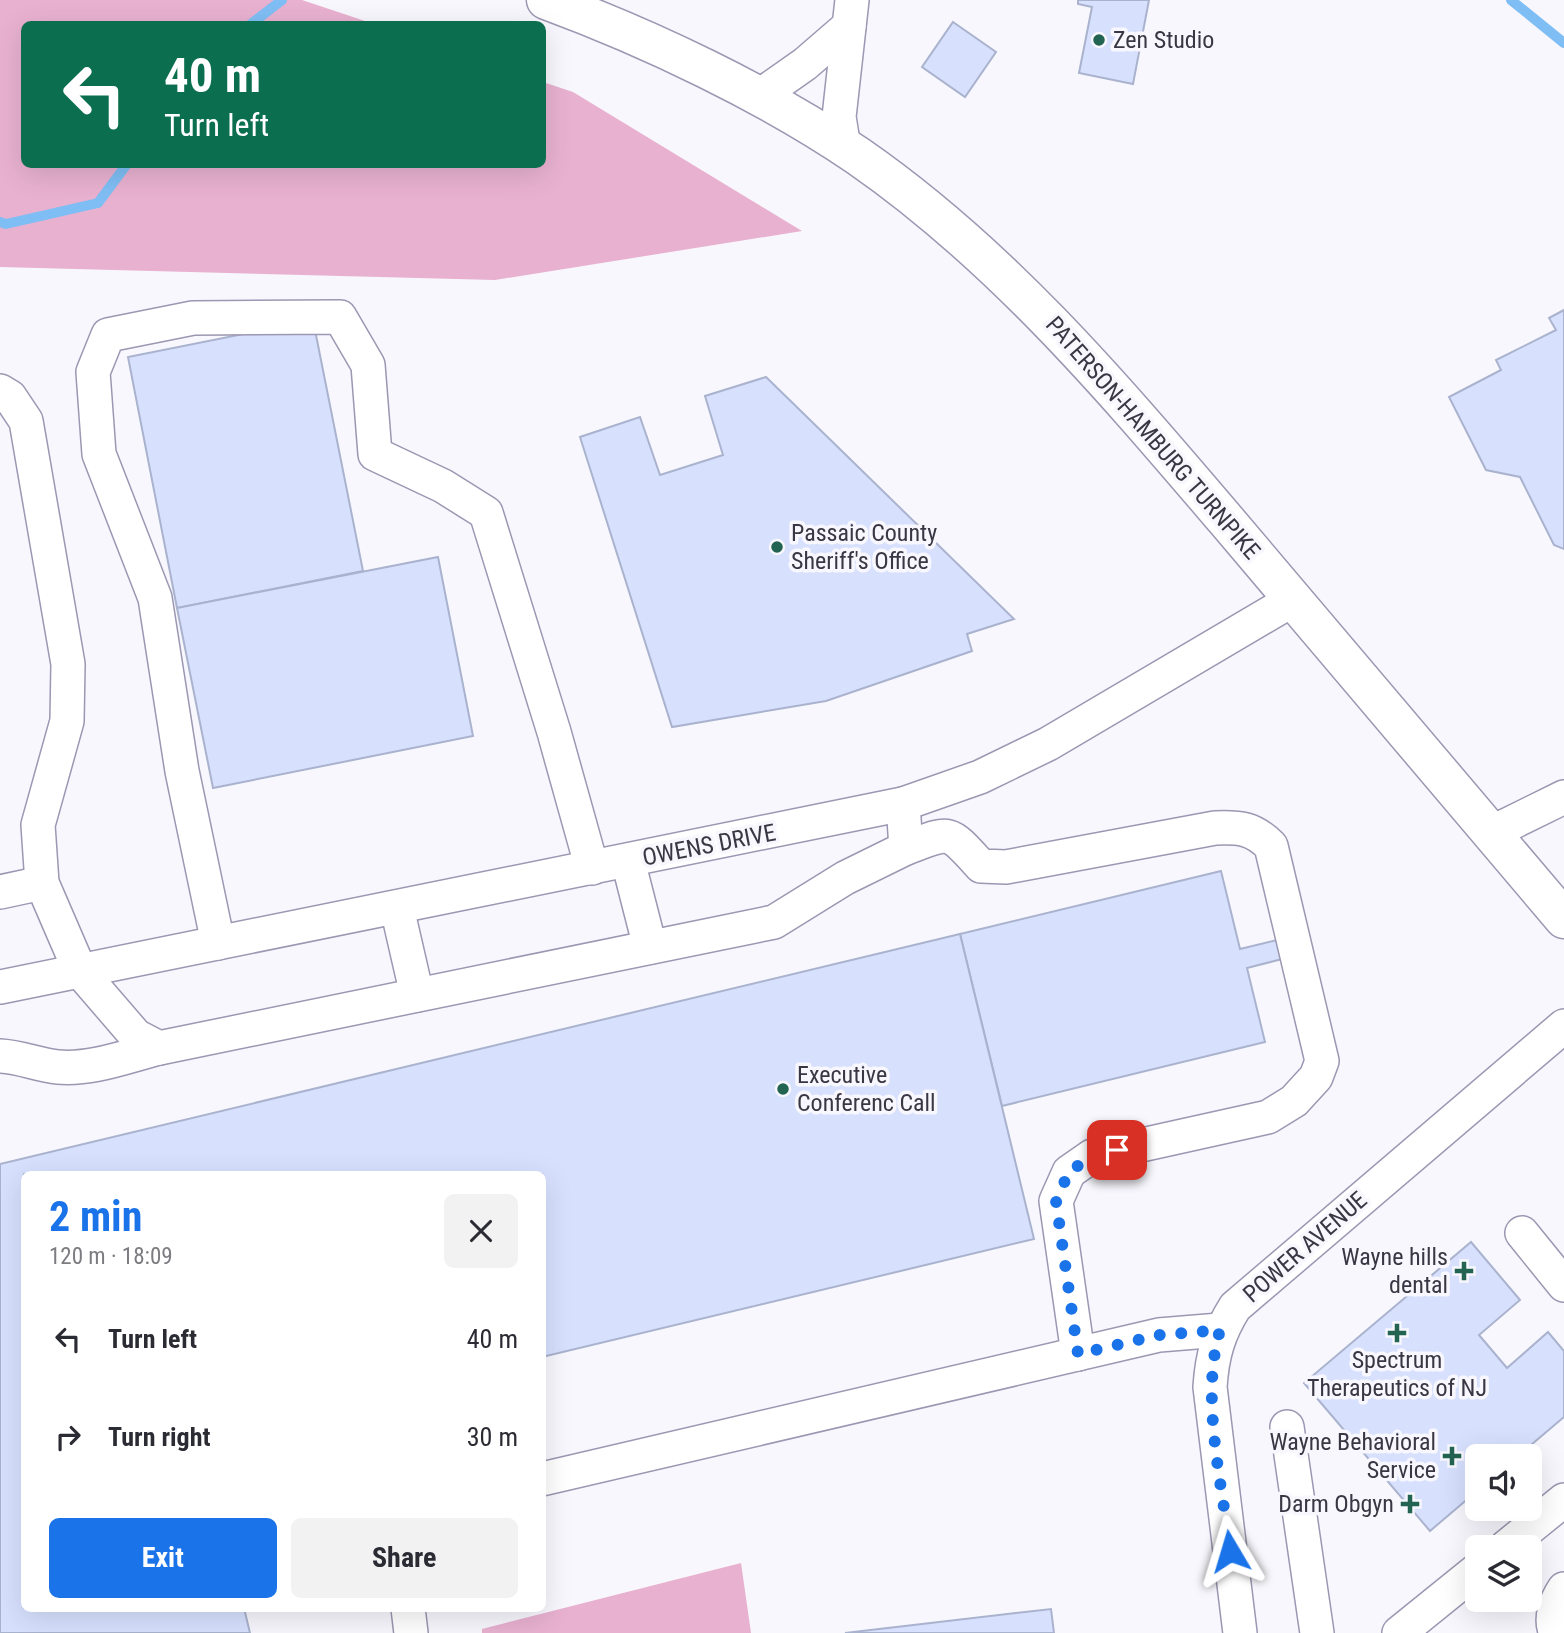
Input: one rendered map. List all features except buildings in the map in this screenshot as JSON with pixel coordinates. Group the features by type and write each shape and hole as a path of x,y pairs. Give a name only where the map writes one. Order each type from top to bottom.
{"main road":[{"name":"PATERSON-HAMBURG TURNPIKE","path":"546,0 603,21 758,97 844,148 955,232 1094,364 1564,919"}],"street":[{"path":"758,97 809,61 851,13"},
{"path":"844,148 839,117 851,13"},
{"path":"218,943 183,771 155,597 99,454 93,372 108,335 193,318 340,317 368,365 376,454 443,486 486,513 558,744 592,869"},
{"path":"0,391 10,397 26,421 68,664 67,721 38,825 43,883 80,971 136,1036 159,1048"},
{"name":"OWENS DRIVE","path":"0,987 903,804 980,777 1048,744 1294,599"},
{"path":"1491,834 1564,797"},
{"path":"903,804 906,848"},
{"path":"0,1056 20,1057 58,1067 90,1066 159,1048 775,922 845,878 906,848 944,834 952,836 981,866 1006,867 1215,828 1241,827 1257,833 1271,846 1322,1061 1319,1069 1294,1101 1268,1117 1092,1156 1069,1172 1056,1201 1078,1354"},
{"path":"628,861 650,947"},
{"path":"0,892 43,883"},
{"path":"397,908 417,995"},
{"name":"POWER AVENUE","path":"1240,1633 1210,1387 1212,1357 1220,1330 1235,1307 1564,1026"},
{"path":"1522,1233 1564,1285"},
{"path":"546,1478 1159,1335 1220,1330"},
{"path":"1287,1427 1317,1633"},
{"path":"1521,1535 1564,1500"},
{"path":"1399,1633 1465,1580"},
{"path":"1556,1633 1553,1628 1556,1600 1564,1589"},
{"path":"408,1612 411,1633"}],"shaded area":[{"path":"0,0 302,0 365,21 21,21 21,168 546,168 546,83 573,92 802,231 495,280 0,267"},
{"path":"741,1563 751,1633 482,1633 482,1629"}],"waterway":[{"path":"255,21 282,0"},
{"path":"1511,0 1564,43"},
{"path":"0,222 6,224 98,203 124,168"}],"place":[{"name":"Zen Studio","path":"1099,40"},
{"name":"Passaic County Sheriff's Office","path":"777,547"},
{"name":"Executive Conferenc Call","path":"783,1089"},
{"name":"Wayne hills dental","path":"1464,1271"},
{"name":"Spectrum Therapeutics of NJ","path":"1397,1333"},
{"name":"Wayne Behavioral Service","path":"1452,1456"},
{"name":"Darm Obgyn","path":"1410,1504"}],"route":[{"path":"1117,1150 1092,1156 1069,1172 1056,1201 1078,1354 1159,1335 1220,1330 1212,1357 1210,1387 1230,1551"}]}
